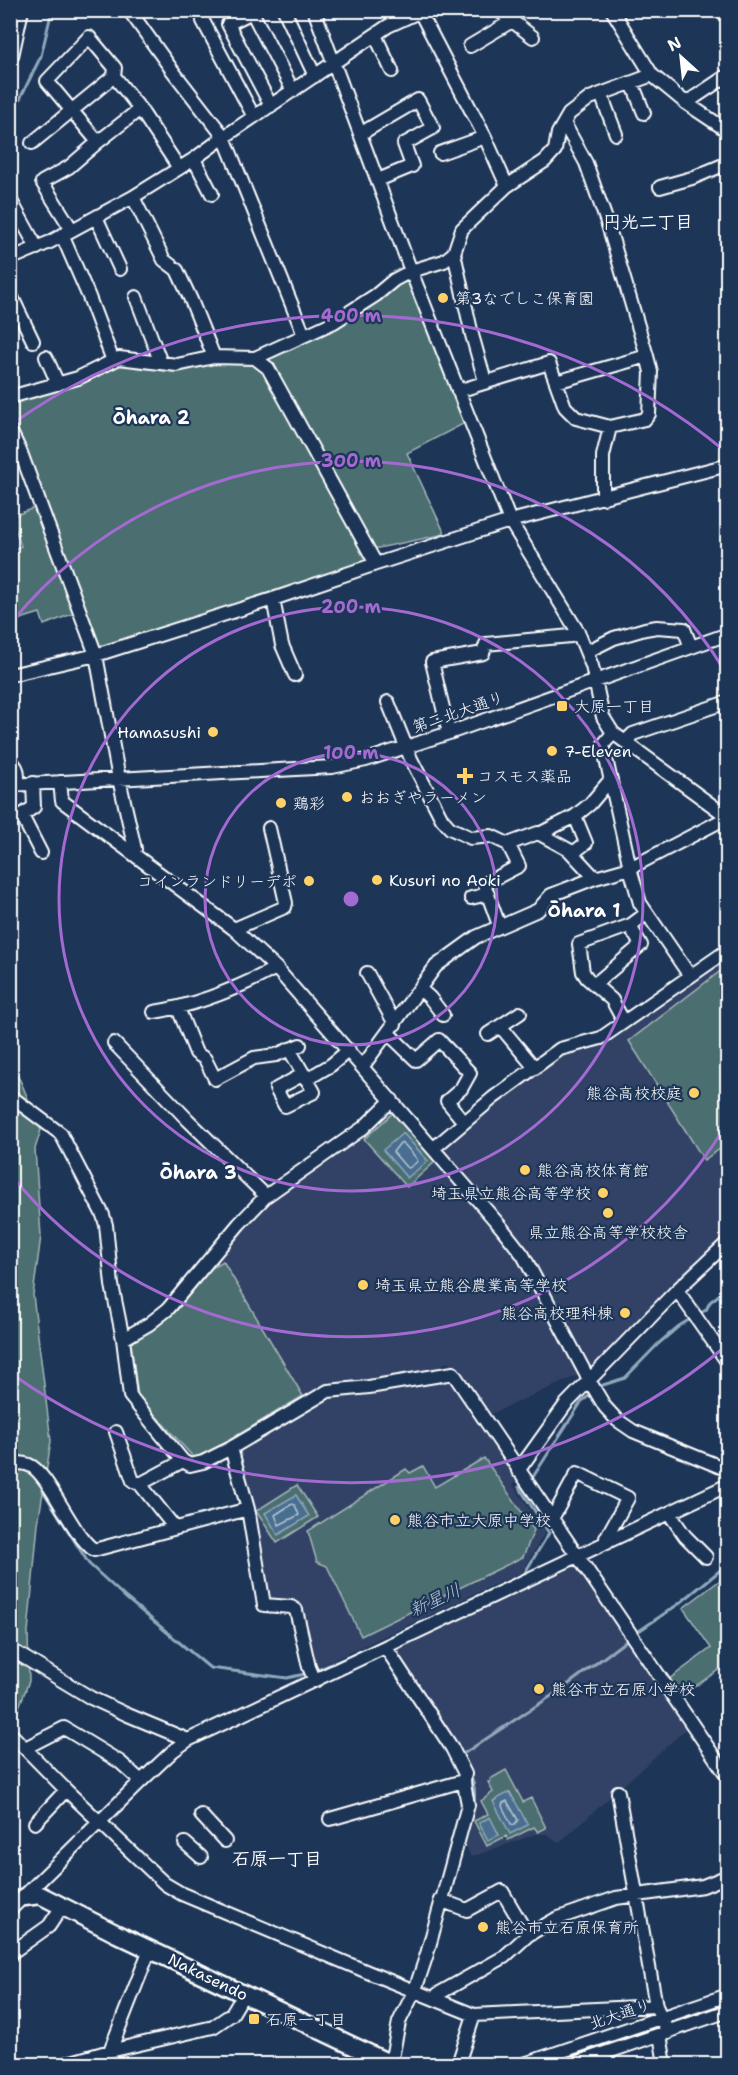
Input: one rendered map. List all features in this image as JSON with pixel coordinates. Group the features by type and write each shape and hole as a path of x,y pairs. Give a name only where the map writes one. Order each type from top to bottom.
{"highway":[{"name":"Nakasendo","path":"15,1901 40,1895 238,2004 366,2064"},
{"name":"Nakasendo","path":"15,1901 57,1914 390,2064"}],"street":[{"path":"10,56 12,56 22,10"},
{"path":"129,10 224,137 304,335"},
{"path":"284,10 315,76"},
{"path":"314,10 411,271 510,521 579,632 588,651 603,717 613,733 728,817 630,868 595,878 551,896 538,910 499,925 476,937 436,966 363,1066"},
{"path":"498,10 533,37"},
{"path":"271,106 228,24 254,11 292,91"},
{"path":"10,259 67,233 134,197 194,159 375,35 398,16 422,11 507,186"},
{"path":"617,12 652,75 686,103 728,131"},
{"path":"203,21 254,117"},
{"path":"470,46 512,21"},
{"path":"375,35 392,71"},
{"path":"33,143 72,109 114,76 115,68 89,37 47,81 72,109 98,142"},
{"path":"485,381 472,335 454,253 462,229 507,186 545,161 555,150 558,133 569,114 590,98 652,75"},
{"path":"686,103 728,75"},
{"path":"114,76 140,109 179,168"},
{"path":"632,83 644,113"},
{"path":"601,94 616,134"},
{"path":"360,134 418,100 433,128 404,144 412,166 378,180"},
{"path":"112,361 67,233 42,182 69,167 140,109"},
{"path":"458,391 549,363 565,407 576,418 610,427 645,419 649,414 651,372 647,356 608,225 586,163 564,123"},
{"path":"440,153 485,137"},
{"path":"194,159 212,194"},
{"path":"660,187 692,178 728,163"},
{"path":"134,197 164,260 177,270 214,357"},
{"path":"10,199 37,248"},
{"path":"96,217 120,269"},
{"path":"10,397 78,378 119,358 177,365 214,357 255,358 334,322 376,295 394,280 411,271 444,261 454,253"},
{"path":"10,293 33,341"},
{"path":"136,297 161,363"},
{"path":"556,382 647,356"},
{"path":"46,357 58,384"},
{"path":"255,358 268,368 376,564"},
{"path":"603,498 603,456 610,427"},
{"path":"10,430 21,453 96,655 134,852"},
{"path":"10,675 96,655 510,521 728,465"},
{"path":"273,599 282,645 295,675"},
{"path":"588,651 614,638 645,628 657,627 684,629 691,647"},
{"path":"449,733 432,662 483,653 486,644 571,636 579,632"},
{"name":"第二北大通り","path":"14,784 332,767 366,760 728,634"},
{"path":"388,702 405,748 442,819 450,828 471,838 491,837 508,844 519,866 484,884 499,925"},
{"path":"626,741 633,734 727,702"},
{"path":"613,733 603,745 640,903 690,976"},
{"path":"10,761 16,765 18,770 14,784"},
{"path":"508,844 539,834 575,816 590,804 611,778"},
{"path":"60,782 62,801 234,928 276,968 363,1066 523,1255 590,1382 617,1420 633,1431 728,1470"},
{"path":"10,823 34,807 33,783"},
{"path":"22,816 41,853"},
{"path":"573,853 586,843 575,816"},
{"path":"234,928 285,907 269,828"},
{"path":"539,834 573,853 595,878"},
{"path":"471,898 488,894"},
{"path":"624,1022 612,1000 583,972 579,944 630,926 647,914"},
{"path":"595,984 642,945 630,926"},
{"path":"434,1148 493,1098 560,1049 601,1038 728,950"},
{"path":"154,1012 178,1008 243,986 276,968"},
{"path":"367,973 391,1029 416,1060 439,1040 470,1073 461,1089 447,1101 464,1122"},
{"path":"420,989 443,1015"},
{"path":"178,1008 196,1053 205,1059 215,1079 254,1058 276,1055 295,1047 305,1077 331,1065 349,1050"},
{"path":"488,1034 520,1012"},
{"path":"500,1026 536,1068"},
{"path":"114,1043 266,1196"},
{"path":"10,1096 61,1134 103,1215 130,1396 183,1461 190,1465 203,1462 328,1391 369,1387 453,1373 728,1777"},
{"path":"123,1339 149,1324 168,1309 238,1224 266,1196 363,1128 392,1100"},
{"path":"521,1475 566,1404 590,1382 677,1290 728,1242"},
{"path":"677,1290 728,1363"},
{"path":"116,1432 134,1481 140,1484 175,1528"},
{"path":"231,1448 248,1509 264,1605 291,1607 296,1610 312,1676"},
{"path":"140,1484 183,1461"},
{"path":"10,1462 29,1465 39,1471 88,1546 94,1550 248,1509"},
{"path":"552,1519 577,1473 628,1498 606,1538 607,1542"},
{"path":"15,1901 174,1750 188,1740 312,1676 389,1646 728,1485"},
{"path":"669,1513 685,1536 706,1557"},
{"path":"389,1646 452,1748 465,1774 463,1781 467,1791 468,1805 418,1992 399,2022 390,2064"},
{"path":"10,1649 91,1698 128,1716 188,1740"},
{"path":"25,1748 64,1728 120,1762 141,1781"},
{"path":"10,1734 165,1884 182,1894 370,1974 474,2015 658,2012"},
{"path":"330,1819 463,1781"},
{"path":"35,1823 66,1790"},
{"path":"618,1792 635,1894 664,2034 664,2064"},
{"path":"201,1815 225,1841"},
{"path":"185,1843 201,1857"},
{"path":"436,1999 438,1994 504,1957 528,1935 556,1919 601,1902 635,1894 703,1886 728,1876"},
{"path":"441,1900 467,1910 502,1891 528,1935"},
{"path":"10,1956 49,1926 57,1914"},
{"path":"110,2051 148,1954"},
{"name":"北大通り","path":"524,2064 658,2012 726,1999"},
{"path":"64,2064 213,2027 232,2014 238,2004"},
{"name":"北大通り","path":"573,2064 728,2011"},
{"path":"458,2064 474,2015"}],"shaded area":[{"name":"埼玉県立熊谷高等学校","path":"727,956 727,1236 703,1257 591,1370 528,1254 442,1150 501,1098 549,1063 564,1054 591,1045 648,1015"},
{"name":"埼玉県立熊谷農業高等学校","path":"389,1109 394,1109 492,1222 520,1261 581,1374 486,1416 448,1362 423,1374 326,1387 193,1462 188,1460 135,1394 129,1341 242,1226 282,1190"},
{"name":"熊谷市立大原中学校","path":"450,1377 517,1478 513,1485 545,1532 522,1572 314,1669 299,1604 268,1602 235,1449 329,1396"},
{"name":"熊谷市立石原小学校","path":"574,1567 580,1569 688,1727 559,1843 547,1834 536,1834 471,1857 464,1842 474,1789 458,1754 392,1652"}],"green space":[{"path":"408,277 465,423 407,453 445,534 374,549 266,357"},
{"path":"118,362 251,364 265,370 372,562 98,649 11,419 11,404 82,381"},
{"path":"36,507 77,612 44,625 40,613 11,622 10,551 21,546 11,517"},
{"name":"熊谷高校校庭","path":"727,966 727,1144 704,1160 629,1041"},
{"path":"10,1063 21,1082 41,1130 35,1149 41,1236 33,1295 51,1441 38,1524 28,1632 29,1681 11,1728"},
{"path":"393,1113 436,1161 407,1187 364,1139"},
{"path":"223,1261 303,1396 196,1460 138,1396 131,1343 176,1311 212,1268"},
{"path":"484,1458 534,1530 523,1557 361,1636 327,1566 317,1562 308,1531 406,1469 410,1473 423,1466 435,1487"},
{"path":"297,1485 318,1517 277,1543 256,1511"},
{"path":"727,1575 727,1675 720,1669 680,1697 668,1680 711,1648 683,1608"},
{"path":"506,1770 523,1802 531,1798 546,1828 538,1832 534,1827 508,1840 506,1836 487,1846 474,1821 488,1814 481,1801 493,1792 488,1782"}],"water":[{"path":"403,1133 428,1161 407,1178 383,1150"},
{"path":"296,1495 309,1516 278,1535 265,1513"},
{"path":"510,1792 528,1825 510,1834 493,1801"},
{"path":"490,1817 499,1835 488,1840 479,1823"}],"waterway":[{"path":"10,119 41,56 52,10"},
{"name":"新星川","path":"697,1315 706,1310 710,1302 728,1288"},
{"name":"新星川","path":"598,1389 603,1385 625,1378 658,1344 692,1318"},
{"name":"新星川","path":"531,1480 582,1401 593,1393"},
{"name":"新星川","path":"315,1671 524,1574 549,1533 519,1487 523,1485"},
{"name":"新星川","path":"43,1491 89,1564 210,1668 287,1678 309,1673"},
{"path":"636,1633 680,1603 728,1564"},
{"path":"460,1756 562,1689 627,1640"},
{"path":"469,1773 473,1781 473,1807"},
{"path":"448,1900 458,1863"},
{"path":"667,2024 728,2003"},
{"path":"403,2033 408,2016"},
{"path":"549,2064 661,2026"}],"place":[{"name":"第3なでしこ保育園","path":"443,298"},
{"name":"大原一丁目","path":"562,706"},
{"name":"Hamasushi","path":"213,732"},
{"name":"7-Eleven","path":"552,751"},
{"name":"コスモス薬品","path":"465,776"},
{"name":"おおぎやラーメン","path":"347,797"},
{"name":"鶏彩","path":"281,803"},
{"name":"Kusuri no Aoki","path":"377,880"},
{"name":"コインランドリーデポ","path":"309,881"},
{"name":"熊谷高校校庭","path":"694,1093"},
{"name":"熊谷高校体育館","path":"525,1170"},
{"name":"埼玉県立熊谷高等学校","path":"603,1193"},
{"name":"県立熊谷高等学校校舎","path":"608,1213"},
{"name":"埼玉県立熊谷農業高等学校","path":"363,1285"},
{"name":"熊谷高校理科棟","path":"625,1313"},
{"name":"熊谷市立大原中学校","path":"395,1520"},
{"name":"熊谷市立石原小学校","path":"539,1689"},
{"name":"熊谷市立石原保育所","path":"483,1927"},
{"name":"石原一丁目","path":"254,2019"}],"district":[{"name":"円光二丁目","path":"648,222"},
{"name":"Ōhara 2","path":"151,418"},
{"name":"Ōhara 1","path":"584,911"},
{"name":"Ōhara 3","path":"198,1173"},
{"name":"石原一丁目","path":"277,1859"}]}
